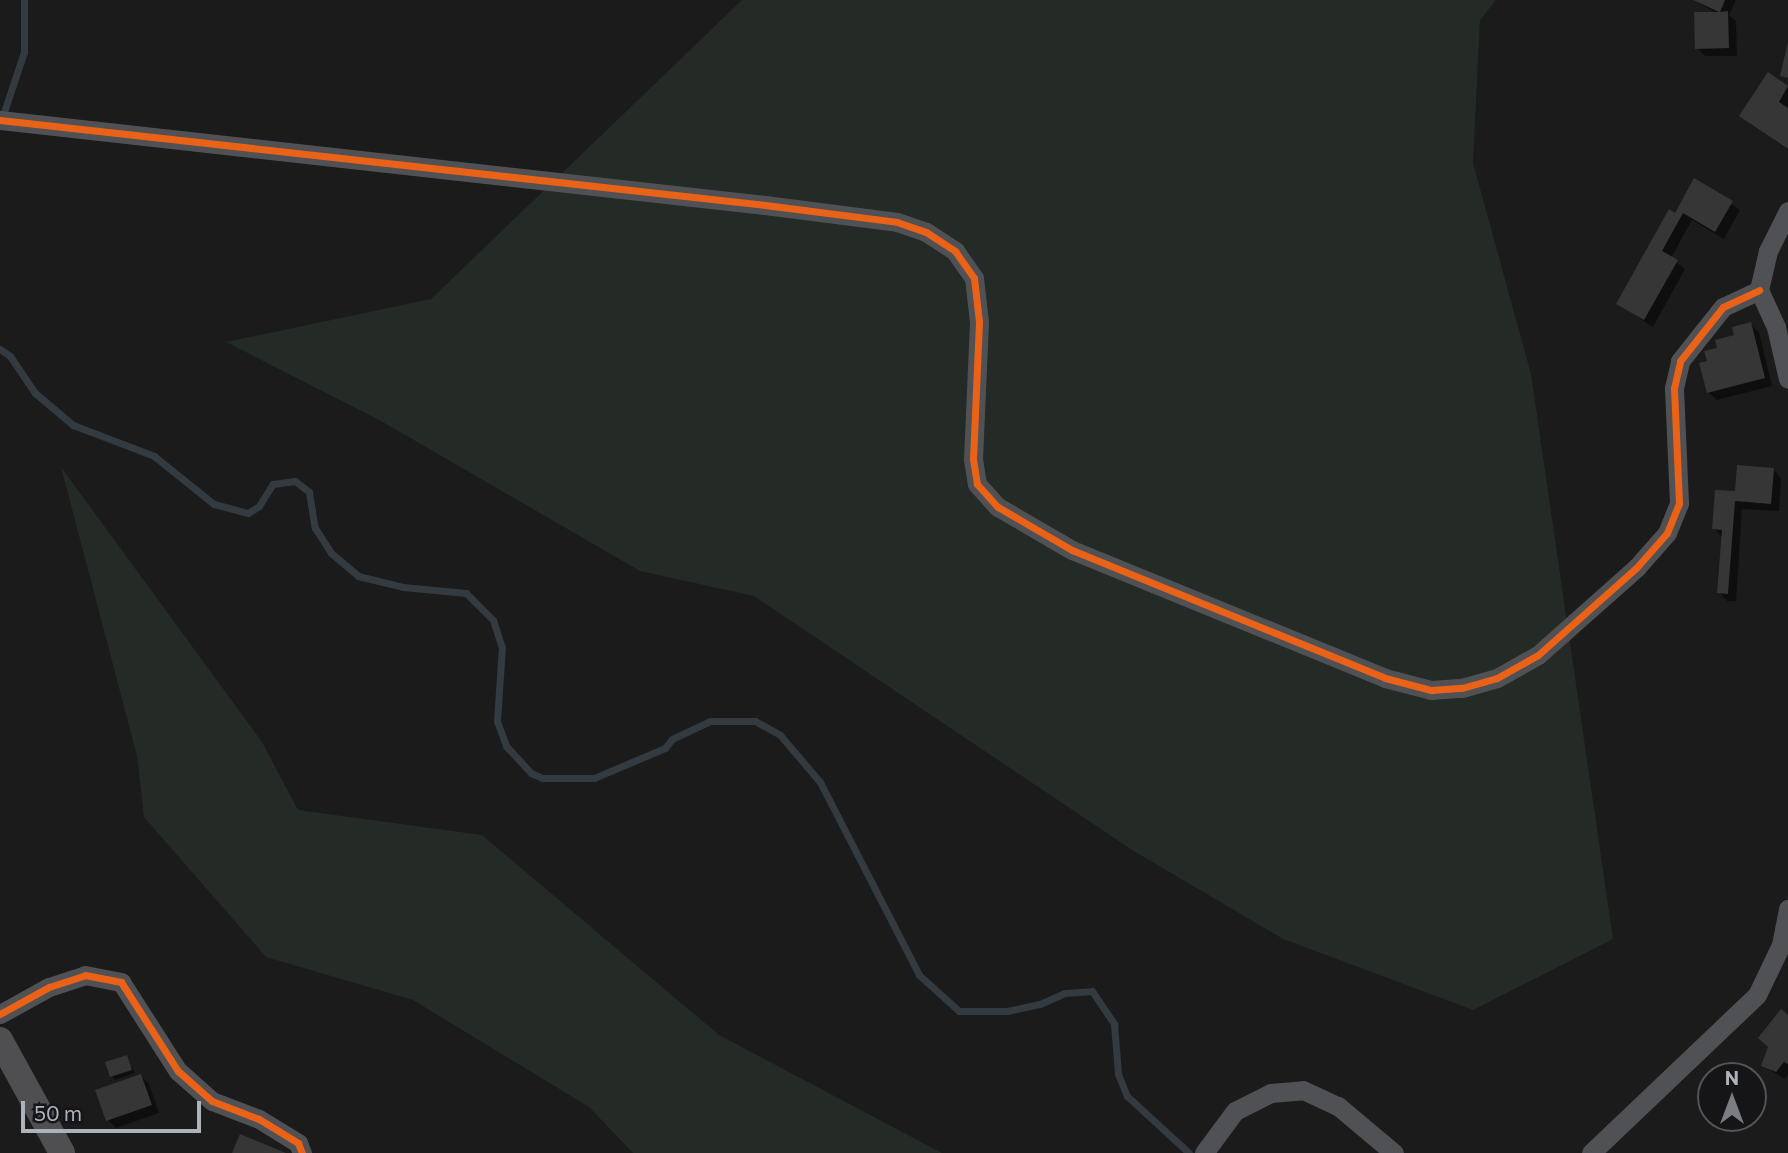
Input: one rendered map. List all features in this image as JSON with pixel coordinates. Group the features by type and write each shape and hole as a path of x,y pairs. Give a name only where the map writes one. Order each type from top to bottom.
{"street":[{"path":"0,120 779,207 897,222 926,232 955,251 974,278 979,322 973,459 977,484 998,507 1072,550 1385,678 1432,690 1462,688 1497,678 1538,655 1637,567 1667,533 1679,503 1674,388 1680,361 1723,307 1759,290"},
{"path":"1788,211 1768,251 1759,290 1776,327 1788,379"},
{"path":"1591,1153 1757,995 1781,945 1788,909"},
{"path":"0,1014 49,987 85,975 121,982 178,1071 212,1101 258,1119 298,1143 302,1153"},
{"path":"0,1040 62,1153"},
{"path":"1204,1153 1235,1111 1271,1093 1303,1090 1338,1106 1394,1153"}],"shaded area":[{"path":"742,0 1496,0 1480,20 1473,163 1531,374 1613,939 1473,1010 1283,939 1132,850 754,596 640,571 381,421 226,342 431,299"},
{"path":"61,467 262,742 298,810 482,835 719,1035 942,1153 633,1153 589,1107 413,1000 266,957 144,817 137,756"}],"building":[{"path":"1693,0 1725,0 1720,12 1728,11 1729,48 1695,49 1694,12 1719,12"},
{"path":"1788,42 1788,78 1780,76"},
{"path":"1768,72 1788,86 1779,102 1788,108 1788,149 1739,116"},
{"path":"1694,178 1733,201 1715,232 1683,213 1662,251 1678,260 1644,320 1616,304 1669,209 1675,213"},
{"path":"1751,322 1765,378 1707,393 1699,363 1707,361 1704,351 1717,348 1715,340 1734,335 1732,327"},
{"path":"1737,465 1774,468 1771,504 1735,501 1728,594 1717,593 1722,530 1712,529 1715,490 1735,491"},
{"path":"1781,1009 1788,1015 1788,1064 1784,1062 1776,1072 1767,1068 1767,1062 1762,1062 1768,1047 1758,1038"},
{"path":"127,1055 132,1070 110,1077 105,1062"},
{"path":"141,1074 152,1105 106,1121 95,1090"},
{"path":"240,1134 286,1153 232,1153"}],"waterway":[{"path":"2,118 24,52 24,0"},
{"path":"0,349 10,356 35,393 73,425 154,456 214,504 248,513 259,506 273,484 295,481 309,492 315,528 331,553 358,576 403,587 466,593 493,620 502,647 497,721 506,746 531,773 542,778 594,778 665,748 672,739 710,721 755,721 780,735 820,782 919,975 959,1011 1007,1011 1040,1004 1065,993 1092,991 1114,1024 1118,1074 1127,1096 1189,1153"}],"cycle path":[{"path":"0,120 765,205 897,222 926,232 955,251 974,278 979,322 973,459 977,484 998,507 1072,550 1385,678 1431,690 1462,688 1497,678 1538,655 1637,567 1667,533 1679,503 1674,388 1680,361 1723,307 1759,290"},
{"path":"0,1014 49,987 85,975 121,982 178,1071 212,1101 259,1119 298,1143 302,1153"}]}
